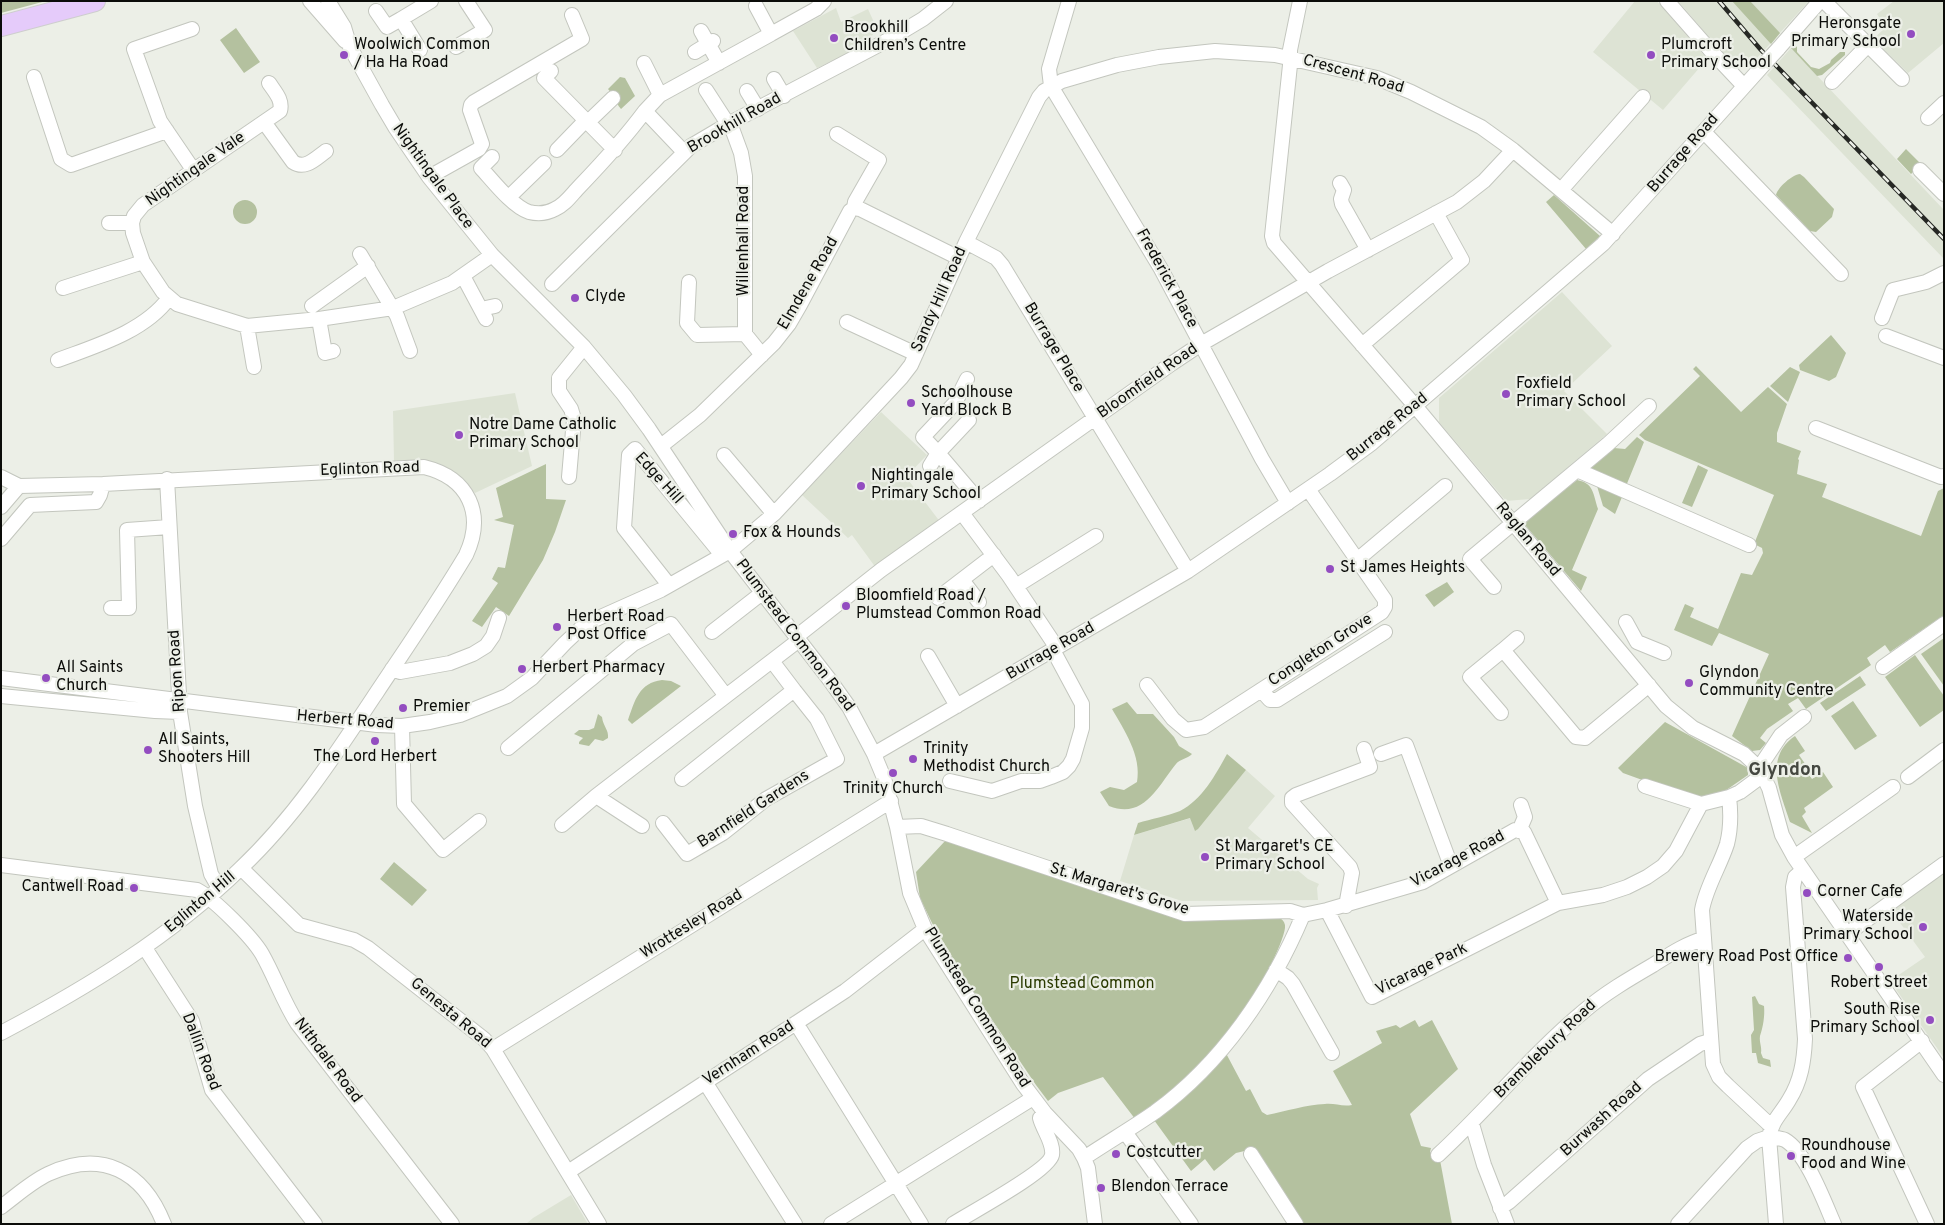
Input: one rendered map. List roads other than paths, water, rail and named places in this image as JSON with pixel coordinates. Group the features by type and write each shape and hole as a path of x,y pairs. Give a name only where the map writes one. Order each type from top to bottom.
{"highway":[{"path":"1,26 95,1"}],"street":[{"name":"Nightingale Place","path":"310,1 350,47 395,128 429,177 492,256 532,294"},
{"name":"Nightingale Place","path":"328,1 344,27 350,47"},
{"path":"376,11 387,27 431,1"},
{"path":"456,47 488,28 466,1"},
{"path":"492,157 480,168 521,208 539,214 555,209 615,150 660,95 816,9 824,1"},
{"name":"Brookhill Road","path":"552,284 684,152 729,124 903,32 946,1"},
{"path":"1052,86 1049,69 1068,1"},
{"name":"Raglan Road","path":"1300,1 1290,50 1272,236 1279,249 1416,406 1666,706 1693,728 1744,754 1761,771"},
{"path":"1667,1 1710,52 1744,85"},
{"path":"1822,1 1902,79"},
{"name":"Burrage Road","path":"874,754 1188,571 1349,461 1592,255 1822,1"},
{"path":"756,6 771,34"},
{"path":"429,177 479,149 482,144 470,105 582,39 572,14"},
{"path":"401,20 420,50"},
{"path":"192,29 134,49 160,121 194,171"},
{"path":"701,31 710,43 719,63"},
{"path":"695,52 710,43"},
{"path":"1832,82 1868,45"},
{"name":"Crescent Road","path":"1052,86 1117,64 1215,51 1275,55 1376,78 1412,92 1481,127 1513,150 1613,234"},
{"path":"644,63 660,95"},
{"path":"34,77 61,159 71,165 147,140 167,131"},
{"path":"544,78 615,150"},
{"path":"774,79 784,96"},
{"name":"Nightingale Vale","path":"132,223 134,216 143,205 280,111 282,105 279,97 269,83"},
{"name":"Sandy Hill Road","path":"726,553 774,514 901,378 916,354 966,242 1039,97 1052,86"},
{"name":"Frederick Place","path":"1052,86 1161,269 1262,459 1288,503"},
{"name":"Willenhall Road","path":"706,90 729,124 741,153 745,176 745,334"},
{"path":"747,91 758,109"},
{"path":"1561,190 1643,97"},
{"path":"557,150 613,98"},
{"path":"1928,118 1944,102"},
{"path":"645,111 684,152"},
{"path":"264,122 293,162 299,166 305,166 326,151"},
{"path":"1704,132 1841,274"},
{"name":"Elmdene Road","path":"661,446 700,415 762,355 789,324 879,160 837,134"},
{"name":"Bloomfield Road","path":"562,825 596,796 772,661 881,570 1095,418 1201,344 1471,192 1513,150"},
{"path":"509,197 544,163"},
{"path":"1920,170 1944,194"},
{"path":"1340,183 1344,190 1341,198 1342,204 1368,250"},
{"path":"854,208 860,209 959,258"},
{"path":"1362,345 1462,260 1436,213"},
{"path":"109,223 132,223 132,233 143,262 169,298 187,307 247,326 319,320 393,308 463,276 492,256"},
{"name":"Burrage Place","path":"966,242 996,258 1002,265 1188,571"},
{"path":"360,254 393,308 410,351"},
{"path":"63,288 143,262"},
{"path":"312,306 368,266"},
{"path":"1882,318 1893,290 1926,282 1944,273"},
{"path":"463,276 487,311"},
{"path":"689,282 687,323 697,335 745,334 762,355"},
{"name":"Plumstead Common Road","path":"532,294 584,347 624,395 661,446 726,553 762,593 849,707 874,754 884,778 897,827 910,894 925,929 1033,1098 1079,1149 1088,1168 1095,1224"},
{"path":"58,360 116,339 161,309 169,298"},
{"path":"319,320 325,353 333,351"},
{"path":"847,322 916,354"},
{"path":"247,326 254,368"},
{"path":"1886,336 1944,358"},
{"path":"569,477 574,419 571,409 559,391 559,378 584,347"},
{"path":"967,379 955,403 923,437 978,502"},
{"path":"1494,587 1470,559 1577,470 1649,406"},
{"path":"930,466 938,453 969,420"},
{"path":"1816,428 1941,477 1944,476"},
{"name":"Edge Hill","path":"670,585 624,528 629,456 635,448 712,543 726,553"},
{"path":"724,455 774,514"},
{"name":"Eglinton Road","path":"1,477 19,486 103,484 414,466 436,470 454,480 462,488 472,507 474,530 471,544 461,565 357,724"},
{"path":"1577,470 1749,545"},
{"name":"Ripon Road","path":"167,479 179,706 195,806 214,892"},
{"path":"1,539 30,505 96,502 100,496 103,484"},
{"path":"1,507 19,486"},
{"path":"1357,560 1445,486"},
{"name":"Congleton Grove","path":"1147,685 1173,719 1186,730 1204,727 1382,612 1386,607 1385,600 1308,489"},
{"path":"950,781 992,791 1021,781 1028,782 1046,779 1063,772 1074,759 1082,728 1082,704 1055,649 1016,586 962,513"},
{"path":"111,608 130,608 127,530 169,527"},
{"path":"1016,586 1096,536"},
{"name":"Herbert Road","path":"1,678 179,706 357,724 402,726 460,715 507,696 532,678 580,629 605,614 670,585 726,553"},
{"path":"938,598 994,555"},
{"path":"962,580 978,602"},
{"path":"712,632 762,593"},
{"path":"392,669 400,672 450,663 473,654 486,646 493,636 499,618"},
{"path":"1626,622 1636,642 1664,653"},
{"path":"508,748 633,644 671,624 726,696"},
{"path":"1883,667 1944,624"},
{"name":"Congleton Grove","path":"1261,690 1270,700 1277,700 1385,632"},
{"path":"1501,713 1470,677 1517,638"},
{"path":"1623,654 1636,642"},
{"path":"1503,650 1576,737 1581,739 1585,738 1649,685"},
{"path":"928,656 957,706"},
{"name":"Barnfield Gardens","path":"663,823 687,854 723,833 766,799 837,759 817,719 772,661"},
{"path":"682,779 794,690"},
{"name":"Herbert Road","path":"1,696 156,711 179,706"},
{"path":"1645,786 1701,804 1729,797 1740,792 1761,771 1781,735 1804,717"},
{"name":"Eglinton Hill","path":"1,1033 72,995 145,948 214,892 241,868 280,826 304,797 357,724"},
{"path":"402,726 404,804 443,850 479,821"},
{"path":"1381,754 1406,745 1451,866"},
{"path":"1346,906 1352,874 1350,867 1292,803 1292,798 1370,767 1364,749"},
{"path":"1908,777 1944,750"},
{"path":"1761,771 1782,835 1794,857 1944,1075"},
{"path":"1794,857 1893,787"},
{"path":"596,796 642,826"},
{"path":"1729,797 1730,830 1726,845 1704,899 1702,910 1713,1064 1719,1076 1770,1132 1793,1146 1803,1158 1834,1224"},
{"name":"Wrottesley Road","path":"493,1049 891,801"},
{"path":"1558,903 1603,895 1627,887 1663,866 1676,851 1701,804"},
{"path":"1520,831 1525,817 1521,805"},
{"name":"St. Margaret's Grove","path":"897,827 920,826 948,834 1185,914 1290,911 1303,915 1346,906"},
{"name":"Vicarage Road","path":"1346,906 1423,882 1515,830 1524,832 1558,903"},
{"path":"1847,934 1944,864"},
{"path":"1,865 214,892"},
{"name":"Genesta Road","path":"241,868 298,925 354,940 368,948 484,1039 493,1049 598,1224"},
{"path":"1678,1224 1747,1148 1770,1132 1796,1088 1803,1064 1805,1039 1793,887 1795,877 1803,870"},
{"name":"Nithdale Road","path":"214,892 262,953 287,1008 297,1023 452,1224"},
{"name":"Vicarage Park","path":"1327,910 1372,997 1558,903"},
{"path":"1084,1158 1156,1111 1221,1051 1257,1004 1303,915"},
{"name":"Vernham Road","path":"568,1172 845,991 925,929"},
{"name":"Bramblebury Road","path":"1438,1155 1472,1124 1531,1061 1601,997 1693,942 1703,939"},
{"name":"Dallin Road","path":"145,948 192,1021 212,1090 315,1224"},
{"path":"1276,970 1293,984 1332,1052"},
{"path":"796,1024 921,1224"},
{"name":"Burwash Road","path":"1500,1208 1648,1079 1700,1044 1710,1041"},
{"path":"1922,1041 1863,1087 1927,1224"},
{"path":"706,1082 795,1224"},
{"path":"831,1224 1033,1098"},
{"path":"953,1224 1037,1172 1050,1161 1052,1147 1040,1118 1045,1113"},
{"path":"1472,1124 1507,1224"},
{"path":"1125,1132 1191,1224"},
{"path":"1770,1132 1776,1224"},
{"path":"1251,1154 1296,1224"},
{"path":"1,1207 48,1174 70,1166 100,1164 123,1171 138,1182 154,1202 164,1224"}],"railway":[{"path":"1719,1 1761,50 1944,239"}],"place":[{"name":"Heronsgate Primary School","path":"1911,34"},
{"name":"Brookhill Children’s Centre","path":"834,38"},
{"name":"Woolwich Common / Ha Ha Road","path":"344,55"},
{"name":"Plumcroft Primary School","path":"1651,55"},
{"name":"Clyde","path":"575,298"},
{"name":"Foxfield Primary School","path":"1506,394"},
{"name":"Schoolhouse Yard Block B","path":"911,403"},
{"name":"Notre Dame Catholic Primary School","path":"459,435"},
{"name":"Nightingale Primary School","path":"861,486"},
{"name":"Fox & Hounds","path":"733,534"},
{"name":"St James Heights","path":"1330,569"},
{"name":"Bloomfield Road / Plumstead Common Road","path":"846,606"},
{"name":"Herbert Road Post Office","path":"557,627"},
{"name":"Herbert Pharmacy","path":"522,669"},
{"name":"All Saints Church","path":"46,678"},
{"name":"Glyndon Community Centre","path":"1689,683"},
{"name":"Premier","path":"403,708"},
{"name":"The Lord Herbert","path":"375,741"},
{"name":"All Saints, Shooters Hill","path":"148,750"},
{"name":"Trinity Methodist Church","path":"913,759"},
{"name":"Trinity Church","path":"893,773"},
{"name":"St Margaret's CE Primary School","path":"1205,857"},
{"name":"Cantwell Road","path":"134,888"},
{"name":"Corner Cafe","path":"1807,893"},
{"name":"Waterside Primary School","path":"1923,927"},
{"name":"Brewery Road Post Office","path":"1848,958"},
{"name":"Robert Street","path":"1879,967"},
{"name":"South Rise Primary School","path":"1930,1020"},
{"name":"Costcutter","path":"1116,1154"},
{"name":"Roundhouse Food and Wine","path":"1791,1156"},
{"name":"Blendon Terrace","path":"1101,1188"}],"district":[{"name":"Glyndon","path":"1785,771"}],"park label":[{"name":"Plumstead Common","path":"1082,985"}]}
